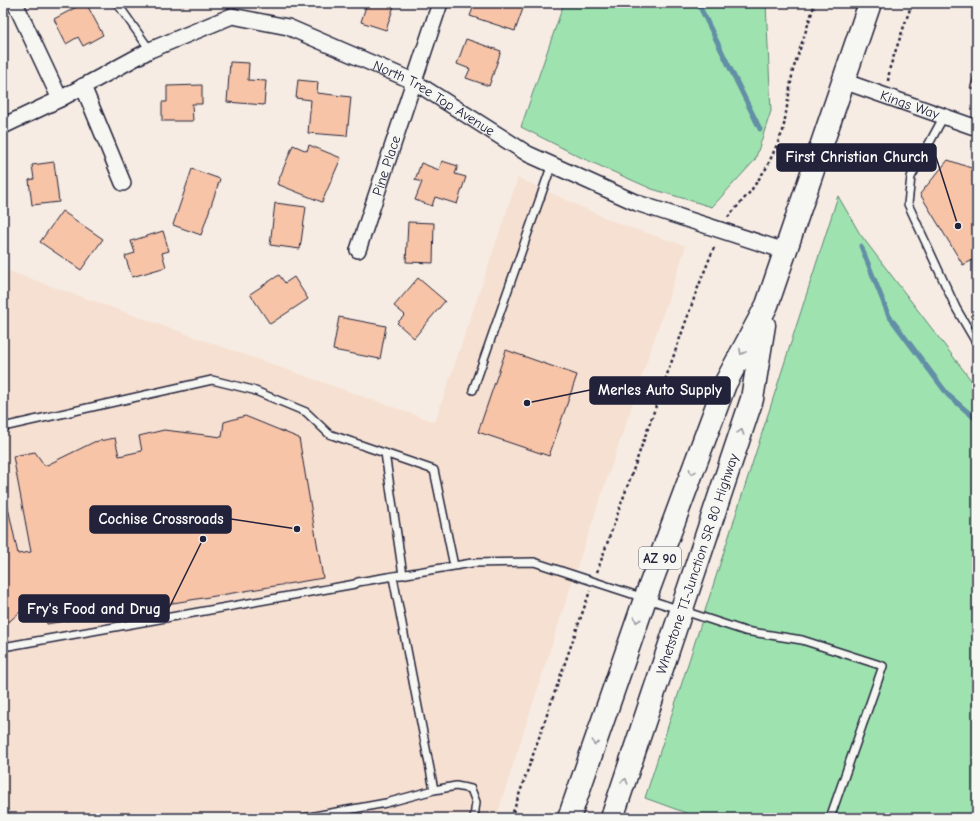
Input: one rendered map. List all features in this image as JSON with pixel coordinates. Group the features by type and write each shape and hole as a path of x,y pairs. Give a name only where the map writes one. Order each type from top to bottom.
{"highway":[{"name":"Whetstone TI-Junction SR 80 Highway","path":"612,818 752,399 767,305 870,3"},
{"name":"Whetstone TI-Junction SR 80 Highway","path":"569,818 645,598 725,384 767,305"}],"street":[{"path":"15,3 60,99"},
{"name":"Pine Place","path":"358,250 413,80 440,3"},
{"name":"North Tree Top Avenue","path":"3,126 60,99 150,50 232,9 288,28 413,80 528,154 637,203 785,251"},
{"name":"Kings Way","path":"843,81 977,128"},
{"path":"83,86 123,183"}],"lane":[{"path":"117,3 150,50"},
{"path":"944,116 911,177 908,204 956,308 977,344"},
{"path":"473,390 552,164"},
{"path":"3,427 212,380 253,390 306,412 328,434 434,470 454,566"},
{"path":"385,453 403,575"},
{"path":"3,647 355,584 358,582 472,563 534,562 745,632 802,640 883,666 830,818"},
{"path":"392,577 434,790"},
{"path":"304,818 320,817 456,786 471,789 476,802 474,818"}],"path":[{"path":"511,818 697,290 721,230 731,212 750,192 767,167 782,131 793,70 815,3"},
{"path":"885,95 890,67 912,3"}],"shaded area":[{"path":"518,178 619,224 686,246 574,576 496,818 3,818 3,269 435,422"}],"green space":[{"path":"564,3 766,3 771,111 755,160 712,207 652,189 582,158 521,127"},
{"path":"838,196 860,234 977,388 977,818 700,818 645,798"}],"building":[{"path":"86,3 103,35 83,46 78,37 66,44 54,19"},
{"path":"367,3 395,3 386,30 361,22"},
{"path":"475,3 525,3 515,31 470,16"},
{"path":"466,39 501,51 489,86 466,78 470,69 457,64"},
{"path":"230,62 249,63 248,80 266,81 264,105 227,102"},
{"path":"977,67 977,90 970,88"},
{"path":"298,80 318,82 317,93 351,97 347,136 308,133 311,100 296,98"},
{"path":"202,85 202,104 192,104 193,121 162,121 162,102 167,102 167,86"},
{"path":"293,145 307,151 309,145 341,158 322,202 277,184"},
{"path":"948,160 977,170 977,258 963,265 920,194"},
{"path":"442,161 458,166 455,174 466,177 457,204 435,197 432,206 415,200 422,182 415,180 421,163 439,170"},
{"path":"54,162 59,202 32,205 29,180 34,179 32,165"},
{"path":"192,169 220,179 201,235 173,225"},
{"path":"275,203 306,207 300,249 270,245"},
{"path":"62,211 103,239 81,270 40,242"},
{"path":"408,222 434,223 433,263 406,262"},
{"path":"163,231 169,251 162,253 166,267 132,277 125,256 135,253 131,241"},
{"path":"279,275 285,283 294,277 308,299 270,324 250,294"},
{"path":"418,278 445,301 414,338 397,323 405,315 394,306"},
{"path":"339,317 386,326 380,359 333,350"},
{"path":"506,350 577,375 549,456 478,432"},
{"path":"245,416 299,438 323,578 47,624 44,608 20,612 3,627 3,484 18,554 31,552 13,456 35,452 45,466 94,442 115,438 119,456 142,451 139,436 164,430 222,437 224,422"}],"waterway":[{"path":"698,3 760,129"},
{"path":"861,246 889,316 948,395 977,420"}],"place":[{"name":"First Christian Church","path":"958,226"},
{"name":"Merles Auto Supply","path":"527,403"},
{"name":"Cochise Crossroads","path":"297,529"},
{"name":"Fry's Food and Drug","path":"203,539"}]}
